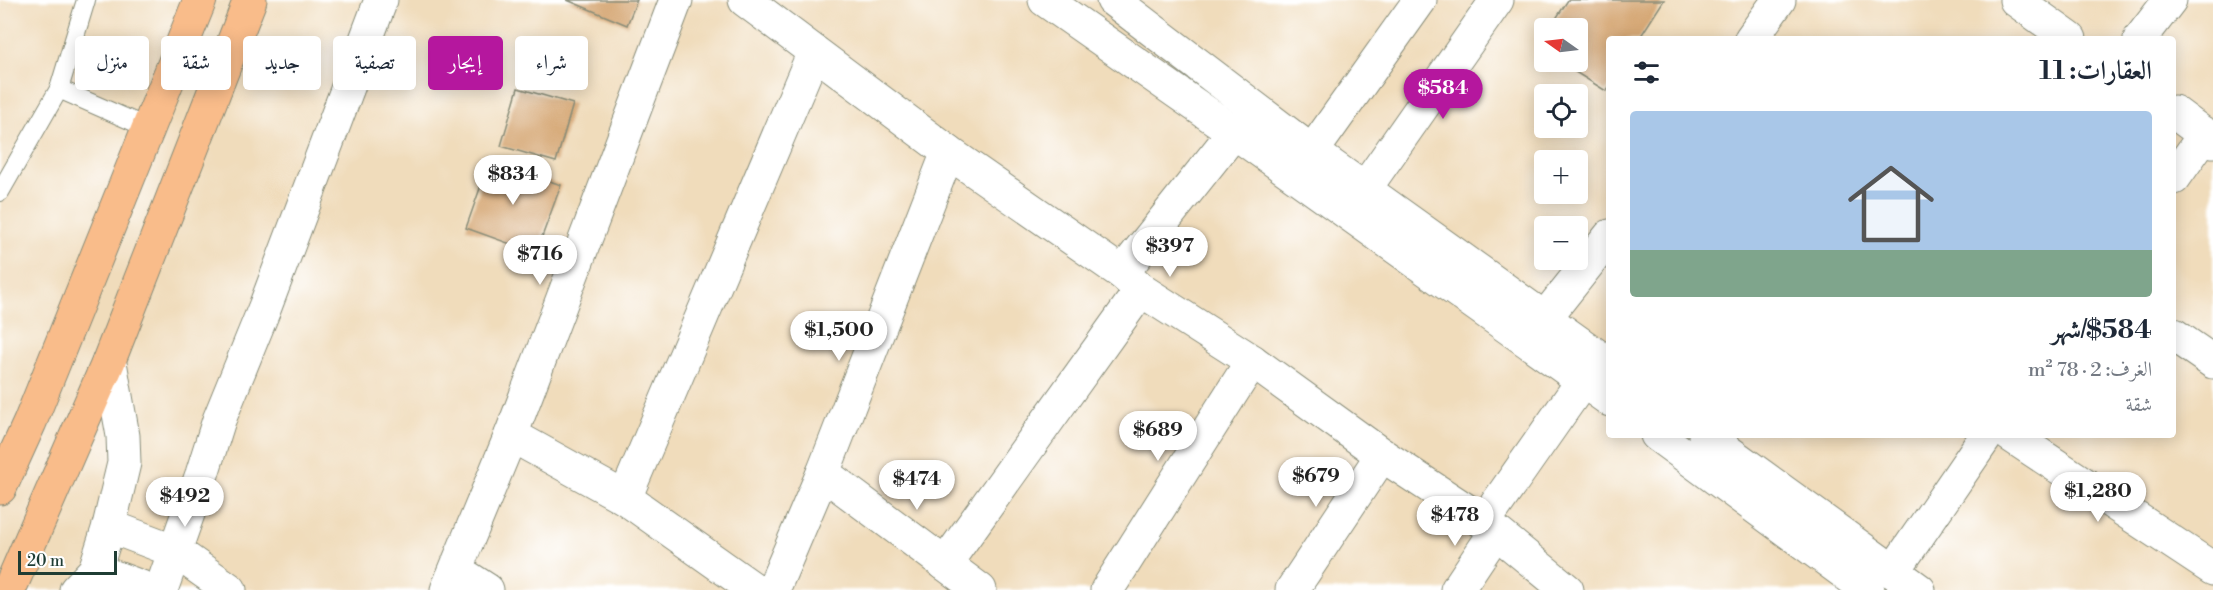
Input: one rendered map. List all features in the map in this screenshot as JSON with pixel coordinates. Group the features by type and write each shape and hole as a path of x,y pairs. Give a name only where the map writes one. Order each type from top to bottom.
{"highway":[{"path":"0,488 30,422 200,0"},
{"path":"9,590 108,363 250,0"}],"street":[{"path":"161,590 219,420 266,308 381,0"},
{"path":"487,590 452,580 511,435 676,0"},
{"path":"745,0 948,152 1132,282 1252,361 1382,455 1490,527 1568,590"},
{"path":"1045,0 1234,132 1303,163"},
{"path":"1303,163 1420,0"},
{"path":"1355,201 1497,0"},
{"path":"1754,36 1779,0"},
{"path":"2016,0 2066,36"},
{"path":"2142,36 2170,0"},
{"path":"1132,5 1303,163 1596,373"},
{"path":"625,498 814,52"},
{"path":"2176,113 2209,137 2176,176"},
{"path":"945,564 1234,132"},
{"path":"773,590 823,473 948,152"},
{"path":"1355,201 1544,319 1596,373 1606,392"},
{"path":"1544,319 1606,241"},
{"path":"2176,336 2213,362"},
{"path":"1107,590 1252,361"},
{"path":"108,363 111,368 123,436 124,464 109,526 86,580 148,590"},
{"path":"1457,590 1490,527 1596,373"},
{"path":"511,435 625,498 754,590"},
{"path":"1662,438 1881,581 1919,590"},
{"path":"1709,438 1881,581"},
{"path":"1881,581 1985,438"},
{"path":"2015,438 2213,569"},
{"path":"1292,590 1382,455"},
{"path":"823,473 980,590"},
{"path":"109,526 175,551 230,590"}],"lane":[{"path":"0,192 59,89 86,0"},
{"path":"59,89 148,128"}],"building":[{"path":"567,0 637,0 627,25"},
{"path":"1568,0 1664,0 1641,36 1606,36 1606,91 1575,72 1588,72 1588,18 1556,18"},
{"path":"517,90 525,90 573,104 556,162 501,146"},
{"path":"490,160 561,185 536,253 466,228"}]}
